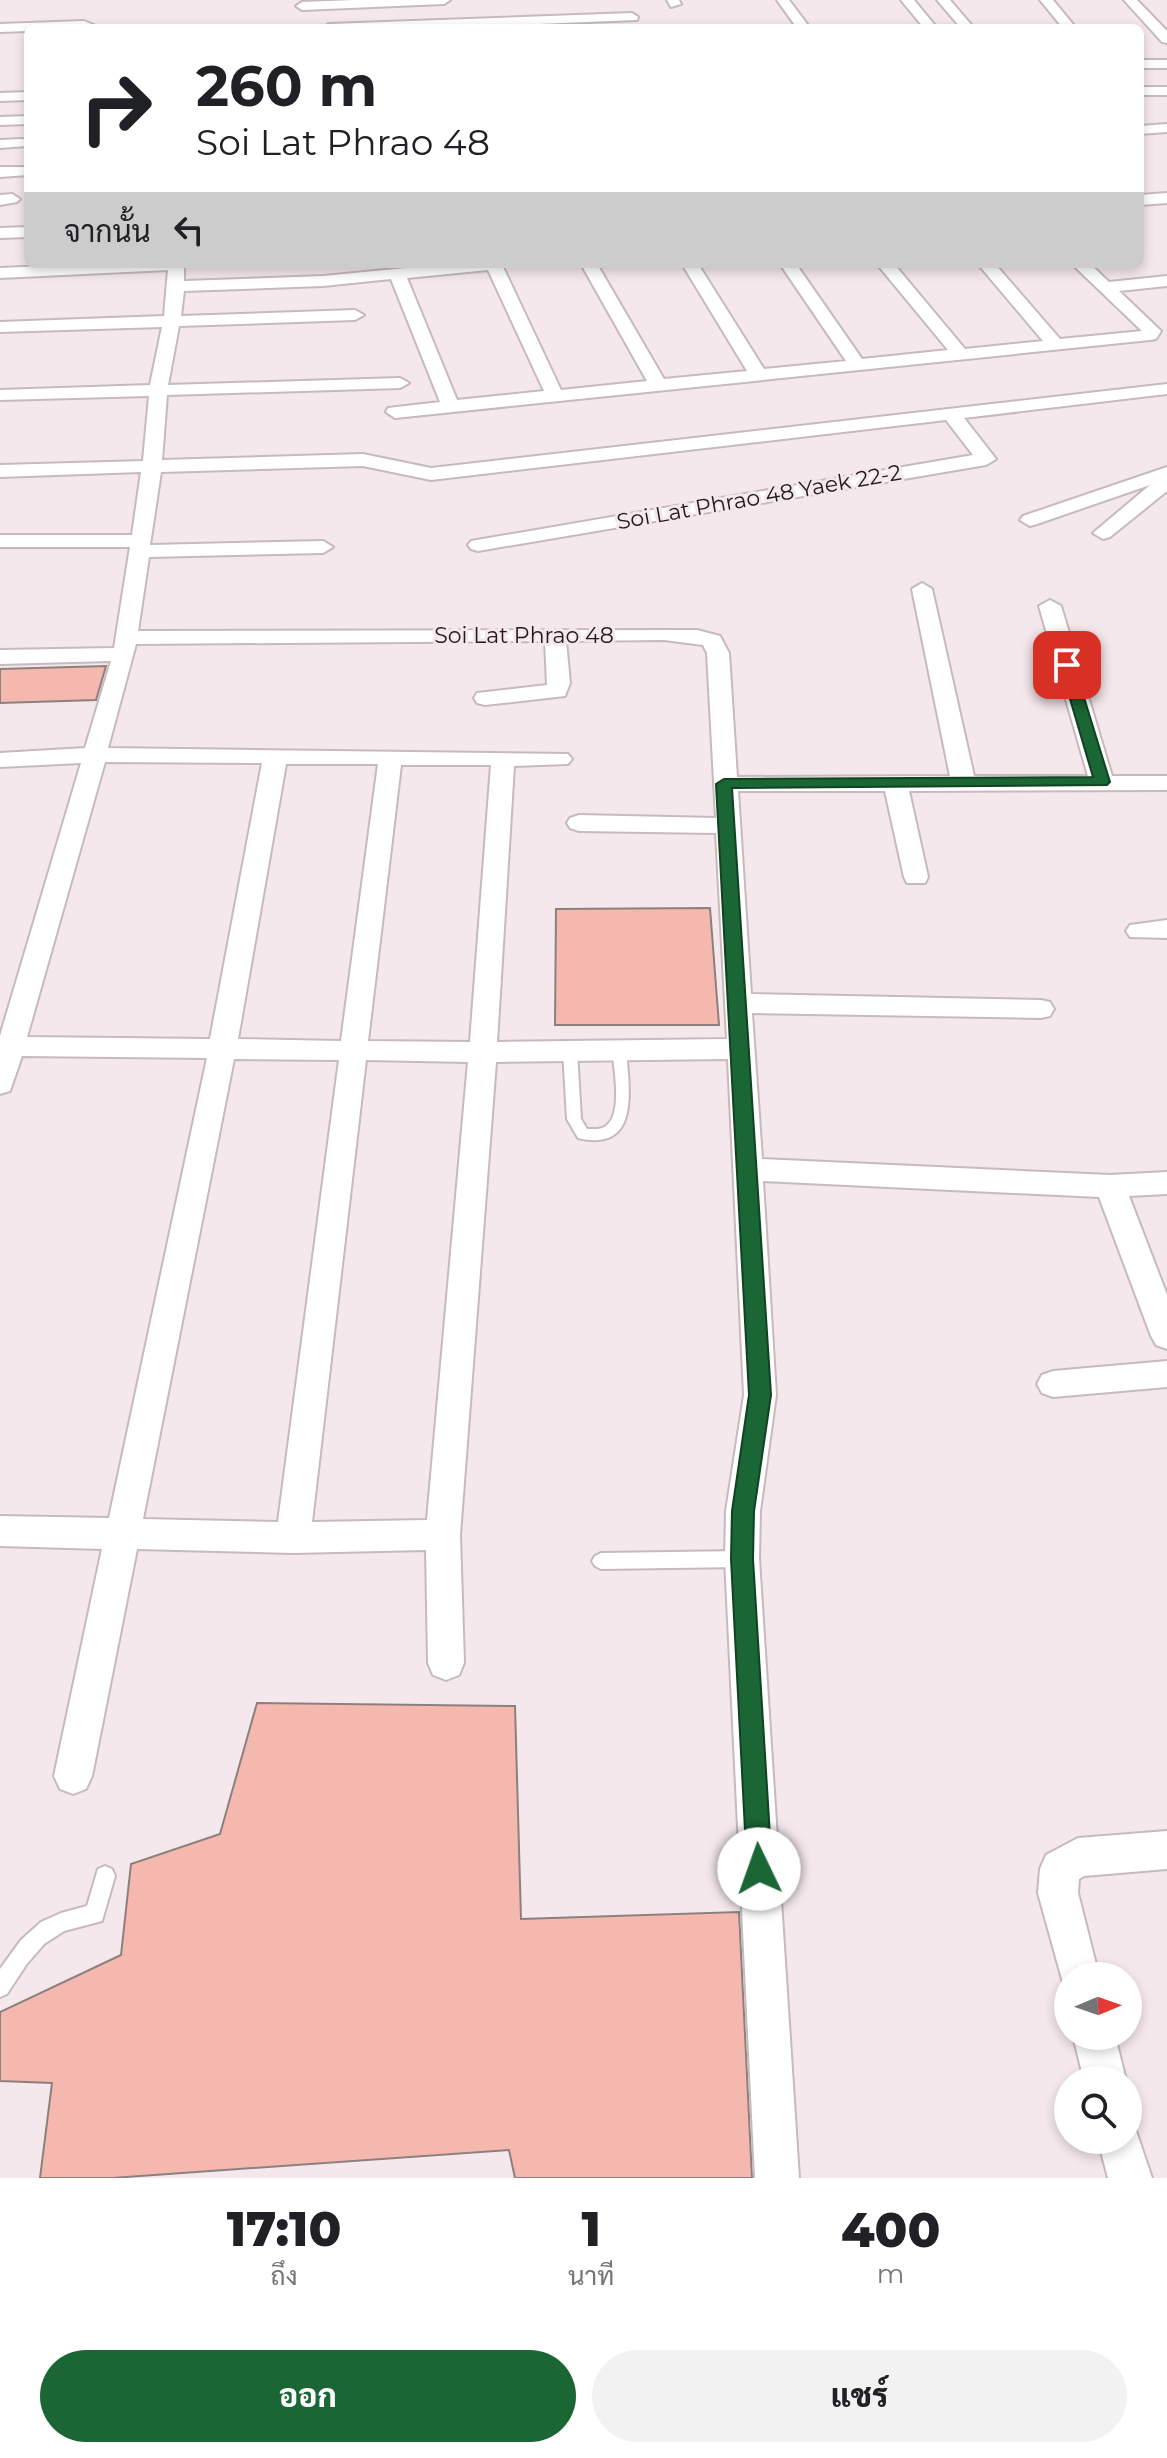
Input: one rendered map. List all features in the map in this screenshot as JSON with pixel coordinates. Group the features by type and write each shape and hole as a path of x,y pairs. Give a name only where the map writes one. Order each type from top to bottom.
{"street":[{"path":"302,8 444,0"},
{"path":"783,0 801,24"},
{"path":"907,0 928,24"},
{"path":"943,0 964,24"},
{"path":"1046,0 1067,24"},
{"path":"1130,0 1162,26 1167,39"},
{"path":"546,24 600,23 632,17"},
{"path":"30,24 67,19 83,24"},
{"path":"0,28 24,25"},
{"path":"1144,64 1167,64"},
{"path":"1144,91 1167,91"},
{"path":"0,97 24,96"},
{"path":"0,121 24,120"},
{"path":"1144,130 1167,128"},
{"path":"0,144 22,143"},
{"path":"0,172 24,171"},
{"path":"1144,200 1167,198"},
{"path":"0,233 24,232"},
{"path":"0,273 110,268"},
{"path":"0,1084 6,1046 124,646 152,465 158,392 177,286 176,268"},
{"path":"177,286 323,281 456,268"},
{"path":"497,268 555,396"},
{"path":"591,268 658,384"},
{"path":"692,268 758,374"},
{"path":"791,268 858,366"},
{"path":"888,268 960,354"},
{"path":"989,268 1054,343"},
{"path":"395,412 1150,335 1152,331 1084,268"},
{"path":"397,274 451,407"},
{"path":"1104,288 1167,281"},
{"path":"0,327 355,315"},
{"path":"0,395 400,383"},
{"path":"0,471 363,460 386,464 401,472 431,474 1167,389"},
{"name":"Soi Lat Phrao 48 Yaek 22-2","path":"478,545 986,459 952,415"},
{"path":"1030,520 1167,473"},
{"path":"1103,533 1167,481"},
{"path":"0,541 323,547"},
{"path":"922,589 963,782"},
{"path":"1050,606 1102,782"},
{"path":"485,698 557,691 555,635"},
{"name":"Soi Lat Phrao 48","path":"0,657 124,646 555,635 697,636 712,641 718,653 724,784"},
{"path":"0,760 94,755 560,759"},
{"path":"73,1776 222,1050 275,758"},
{"path":"293,1538 390,758"},
{"path":"446,1663 443,1535 483,1052 503,758"},
{"path":"895,783 916,877"},
{"path":"777,2178 742,1559 743,1511 760,1395 724,784 1167,783"},
{"path":"579,823 726,826"},
{"path":"1139,931 1167,929"},
{"path":"738,1003 1041,1009"},
{"path":"6,1046 483,1052 739,1049"},
{"path":"748,1169 1110,1186 1167,1183"},
{"path":"1110,1186 1167,1336"},
{"path":"1053,1384 1167,1374"},
{"path":"0,1531 293,1538 443,1535"},
{"path":"1075,1962 1058,1893 1060,1869 1078,1857 1167,1850"},
{"path":"1123,2154 1130,2178"}],"lane":[{"path":"570,1051 574,1119 583,1134 596,1136 610,1133 619,1124 623,1111 619,1050"},
{"path":"601,1561 742,1559"},
{"path":"0,1987 39,1932 67,1918 95,1914 105,1876"}],"building":[{"path":"106,666 96,700 0,703 0,669"},
{"path":"710,908 719,1025 555,1025 556,909"},
{"path":"257,1703 515,1706 521,1919 739,1912 752,2178 515,2178 509,2150 112,2178 40,2178 52,2083 0,2081 0,2012 121,1955 131,1864 220,1834"}],"route":[{"path":"759,1869 742,1559 743,1511 760,1395 724,784 1102,782 1067,665"}]}
